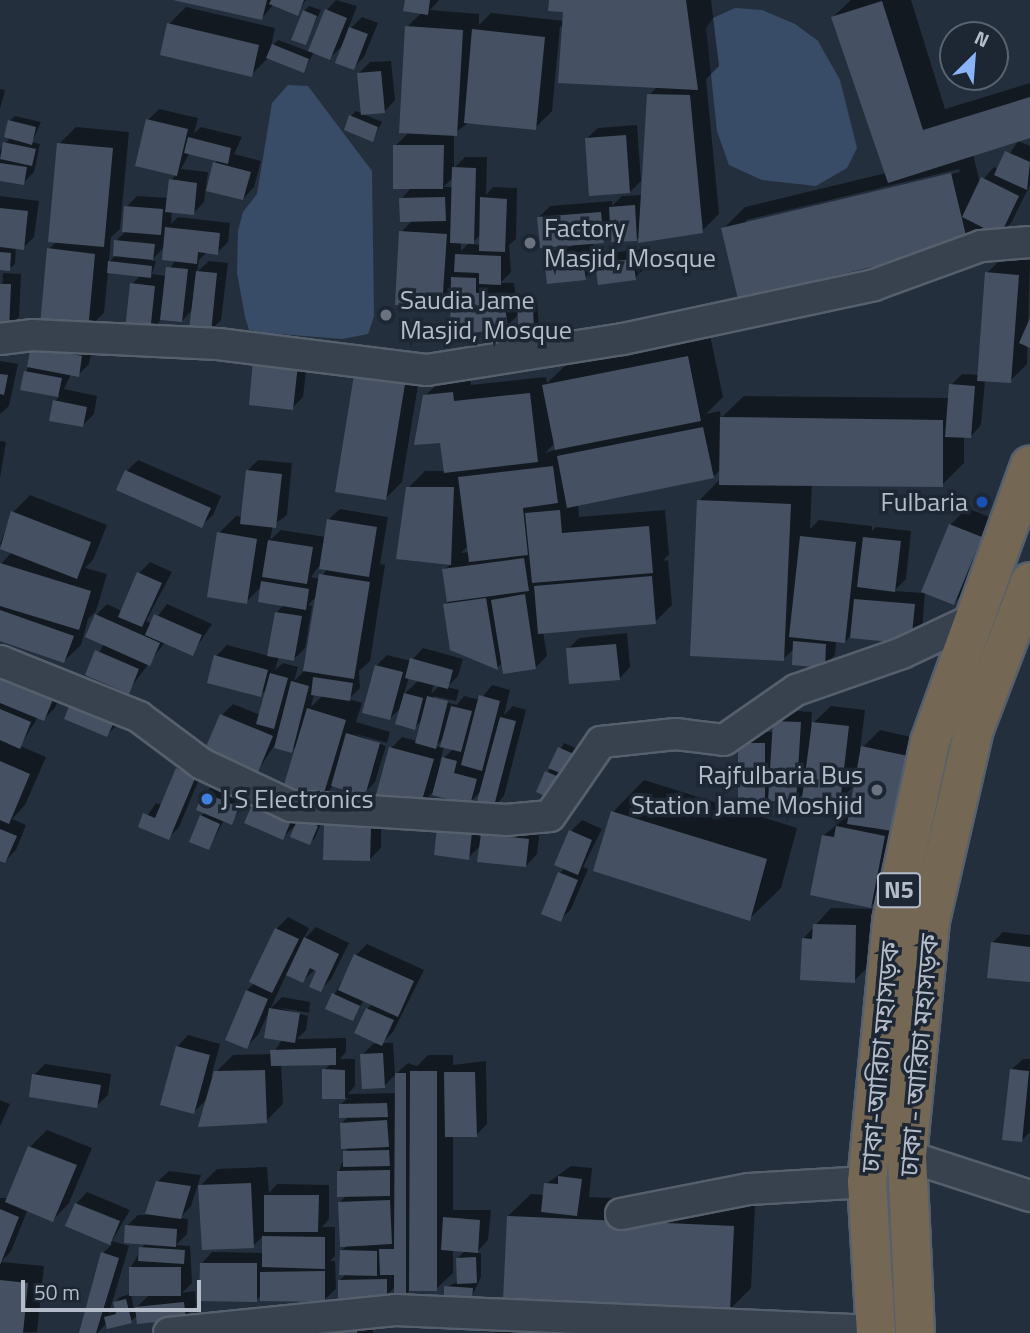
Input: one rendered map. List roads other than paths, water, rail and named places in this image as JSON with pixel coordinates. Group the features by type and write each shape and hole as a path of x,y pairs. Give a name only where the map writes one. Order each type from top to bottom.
{"highway":[{"name":"ঢাকা-আরিচা মহাসড়ক","path":"876,1332 867,1182 892,921 930,742 1030,466"},
{"name":"ঢাকা - আরিচা মহাসড়ক","path":"915,1333 906,1156 930,921 974,729 1030,582"}],"street":[{"path":"0,340 32,335 218,344 427,370 636,336 874,285 981,246 1030,242"},
{"path":"0,660 139,717 202,764 291,806 506,820 550,816 601,742 676,734 724,740 796,690 902,653 974,619"},
{"path":"906,1156 1030,1196"},
{"path":"621,1214 749,1189 867,1182"},
{"path":"169,1333 396,1310 876,1332"}],"water":[{"path":"735,8 762,10 795,24 818,41 840,80 857,148 847,168 816,186 762,180 729,165 717,131 706,28 713,18"},
{"path":"288,85 308,86 372,171 374,316 368,334 342,339 249,330 237,273 238,231 243,212 257,194 272,103"}],"place":[{"name":"Factory Masjid, Mosque","path":"530,243"},
{"name":"Saudia Jame Masjid, Mosque","path":"386,315"},
{"name":"Fulbaria","path":"982,502"},
{"name":"Rajfulbaria Bus Station Jame Moshjid","path":"877,790"},
{"name":"J S Electronics","path":"207,799"}]}
